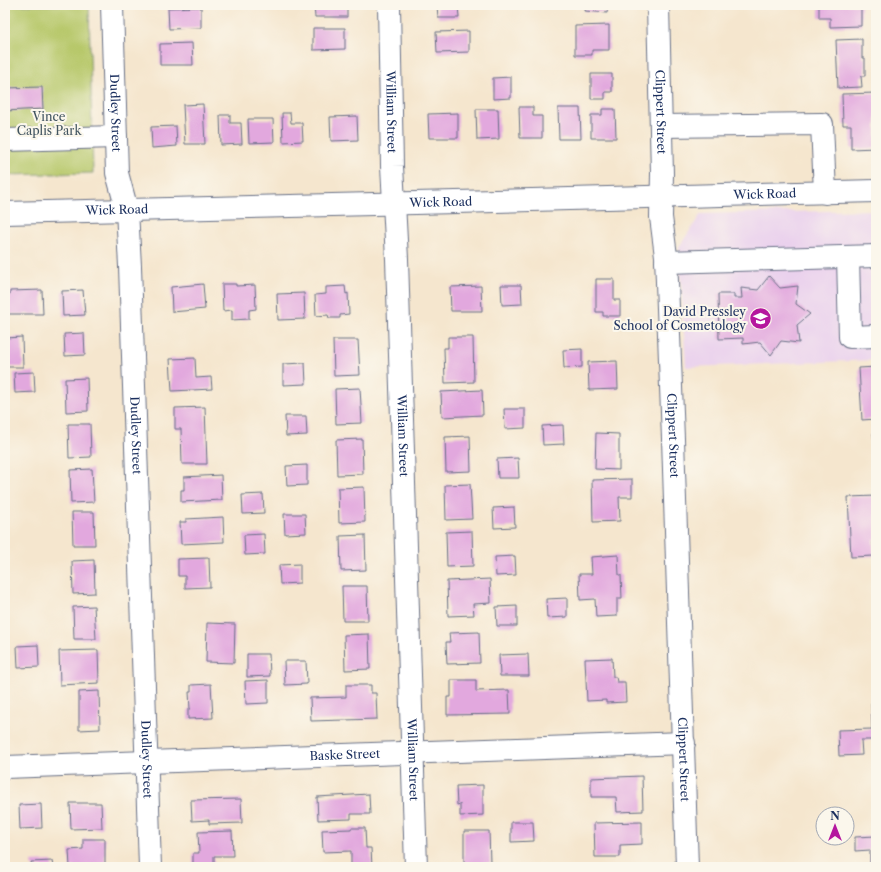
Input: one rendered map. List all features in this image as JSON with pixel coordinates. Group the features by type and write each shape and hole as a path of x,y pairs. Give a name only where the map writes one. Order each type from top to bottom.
{"street":[{"name":"Dudley Street","path":"112,5 117,173 127,210 130,274 150,867"},
{"name":"William Street","path":"389,5 392,166 395,203 416,867"},
{"name":"Clippert Street","path":"658,5 661,126 661,217 666,262 684,743 687,867"},
{"path":"661,126 822,124 825,193"},
{"path":"5,140 116,137"},
{"name":"Wick Road","path":"5,213 661,198 876,191"},
{"path":"666,262 876,256"},
{"path":"848,257 850,337 876,336"},
{"name":"Baske Street","path":"5,767 684,743"}],"shaded area":[{"path":"876,210 876,360 686,367 679,247 701,214"}],"green space":[{"name":"Vince Caplis Park","path":"5,5 89,5 93,173 5,175"}],"building":[{"path":"314,5 347,5 347,17 315,17"},
{"path":"437,5 458,5 459,18 438,18"},
{"path":"586,5 608,5 607,13 585,11"},
{"path":"819,5 861,5 861,26 830,27 830,18 819,18"},
{"path":"201,7 201,28 169,29 168,8"},
{"path":"609,25 609,50 592,50 592,55 575,55 575,26"},
{"path":"313,28 345,28 345,49 313,50"},
{"path":"469,31 469,52 437,53 436,32"},
{"path":"862,39 862,58 865,58 865,76 861,76 862,87 838,88 836,40"},
{"path":"192,43 193,65 160,65 160,44"},
{"path":"591,74 612,74 612,92 605,92 605,99 591,99"},
{"path":"511,77 511,98 493,99 493,78"},
{"path":"42,87 43,109 5,111 5,88"},
{"path":"876,93 876,148 851,149 851,125 843,125 842,94"},
{"path":"203,104 205,144 185,144 183,105"},
{"path":"519,107 533,107 533,116 542,116 542,138 520,138"},
{"path":"558,108 580,108 581,139 559,139"},
{"path":"476,109 498,109 499,139 477,140"},
{"path":"602,109 615,109 616,138 591,138 591,115 602,115"},
{"path":"282,113 290,113 291,123 302,123 303,141 283,142"},
{"path":"458,113 458,138 429,138 428,114"},
{"path":"220,115 230,115 230,123 241,123 242,144 221,145"},
{"path":"357,116 358,140 331,141 330,117"},
{"path":"248,119 273,119 274,142 249,143"},
{"path":"176,126 177,146 152,148 151,127"},
{"name":"David Pressley School of Cosmetology","path":"769,276 780,288 798,286 796,304 810,314 797,325 799,343 781,341 771,355 760,342 743,344 743,338 719,339 718,294 734,294 734,298 742,298 741,288 758,290"},
{"path":"596,279 614,279 614,300 620,300 620,316 603,316 603,312 596,312"},
{"path":"203,284 205,309 172,312 171,287"},
{"path":"222,284 236,284 236,286 255,285 256,309 249,310 249,319 232,320 232,310 223,311"},
{"path":"501,285 521,285 522,304 502,305"},
{"path":"345,286 346,294 348,293 349,314 340,315 340,318 329,318 328,315 316,316 315,295 326,294 326,287"},
{"path":"481,286 482,311 451,311 450,287"},
{"path":"42,290 43,314 5,314 5,294 10,294 10,291"},
{"path":"83,290 85,315 63,316 62,291"},
{"path":"304,293 305,319 278,320 277,294"},
{"path":"84,333 85,355 65,356 64,334"},
{"path":"22,337 23,367 5,367 5,338"},
{"path":"448,337 473,337 474,382 445,383 444,348 448,348"},
{"path":"333,340 358,340 360,375 334,376"},
{"path":"582,349 582,367 564,368 563,350"},
{"path":"195,358 196,378 211,377 212,389 172,391 170,359"},
{"path":"617,361 618,389 589,390 588,362"},
{"path":"305,363 306,384 283,385 283,364"},
{"path":"876,367 876,419 862,420 859,368"},
{"path":"34,372 35,392 15,393 14,373"},
{"path":"87,378 88,411 66,412 65,379"},
{"path":"360,388 362,423 336,424 335,389"},
{"path":"482,390 483,415 442,417 441,392"},
{"path":"205,407 207,464 182,464 181,429 175,429 175,408"},
{"path":"504,409 525,409 525,428 505,429"},
{"path":"285,416 306,416 307,435 286,436"},
{"path":"68,424 90,424 91,457 69,458"},
{"path":"563,425 564,444 543,445 542,426"},
{"path":"596,433 619,434 619,470 595,469"},
{"path":"873,433 876,433 876,460 875,460"},
{"path":"470,436 471,471 446,472 445,437"},
{"path":"362,439 363,474 337,475 336,440"},
{"path":"518,458 519,478 498,478 497,459"},
{"path":"307,465 307,485 287,486 286,466"},
{"path":"92,469 94,502 71,503 70,470"},
{"path":"221,475 222,500 181,502 181,490 184,490 184,477"},
{"path":"632,479 632,497 619,497 620,521 593,522 592,480"},
{"path":"470,484 472,519 446,520 445,485"},
{"path":"364,487 365,522 339,523 338,488"},
{"path":"263,494 264,513 243,514 242,495"},
{"path":"876,496 876,539 873,539 874,556 851,557 848,497"},
{"path":"514,507 515,527 494,528 493,508"},
{"path":"72,512 94,512 95,545 73,545"},
{"path":"284,514 305,514 306,533 285,534"},
{"path":"223,517 224,542 181,544 180,522 186,522 186,519"},
{"path":"472,531 473,566 447,567 446,532"},
{"path":"264,534 265,554 245,555 244,535"},
{"path":"365,535 366,570 341,571 340,536"},
{"path":"618,555 622,599 617,599 617,616 596,617 595,599 580,600 579,574 592,574 591,557"},
{"path":"515,556 516,575 496,576 495,557"},
{"path":"209,558 210,587 185,588 185,576 178,576 178,559"},
{"path":"94,560 95,593 73,594 72,561"},
{"path":"300,564 300,583 280,584 279,565"},
{"path":"490,579 491,603 473,604 474,615 448,616 447,581"},
{"path":"342,586 367,586 368,621 343,621"},
{"path":"567,598 567,617 547,618 546,599"},
{"path":"94,606 96,639 74,639 73,607"},
{"path":"517,606 517,626 497,626 496,607"},
{"path":"207,623 235,624 234,663 206,662"},
{"path":"479,632 480,663 447,664 446,642 450,642 449,633"},
{"path":"369,634 370,669 345,670 344,635"},
{"path":"38,645 39,667 18,668 17,646"},
{"path":"98,650 99,683 60,685 59,651"},
{"path":"247,654 269,654 270,676 247,677"},
{"path":"528,654 529,676 500,676 499,655"},
{"path":"612,658 613,677 616,677 617,682 625,682 626,702 606,703 606,700 587,701 585,659"},
{"path":"284,661 306,661 307,684 285,685"},
{"path":"268,680 268,703 246,704 245,681"},
{"path":"451,680 476,680 476,691 509,690 510,714 447,715 447,697 451,697"},
{"path":"211,684 213,718 188,719 188,709 190,709 189,692 191,692 191,685"},
{"path":"346,685 371,685 371,693 376,693 377,719 311,721 310,698 346,697"},
{"path":"99,691 100,729 79,730 79,692"},
{"path":"871,704 876,704 876,740 861,740 862,755 839,756 838,730 872,729"},
{"path":"642,776 643,811 617,812 616,797 591,797 591,778"},
{"path":"483,785 483,815 460,816 460,804 457,805 456,786"},
{"path":"369,794 370,814 351,814 351,819 318,820 317,797"},
{"path":"241,799 242,823 209,824 209,820 192,821 191,800"},
{"path":"70,803 101,803 102,828 71,829"},
{"path":"41,804 42,828 20,829 19,805"},
{"path":"511,822 533,822 534,841 511,842"},
{"path":"642,822 642,844 620,845 620,857 595,857 594,823"},
{"path":"365,828 366,848 371,848 372,867 351,867 351,851 323,852 322,830"},
{"path":"232,831 233,856 214,856 214,867 193,867 193,853 199,853 198,832"},
{"path":"464,831 489,831 490,863 464,864"},
{"path":"876,836 876,866 870,866 870,850 855,851 855,837"},
{"path":"83,839 105,839 105,867 70,867 69,850 83,849"},
{"path":"52,861 53,867 32,867 31,862"}],"place":[{"name":"David Pressley School of Cosmetology","path":"761,319"}]}
